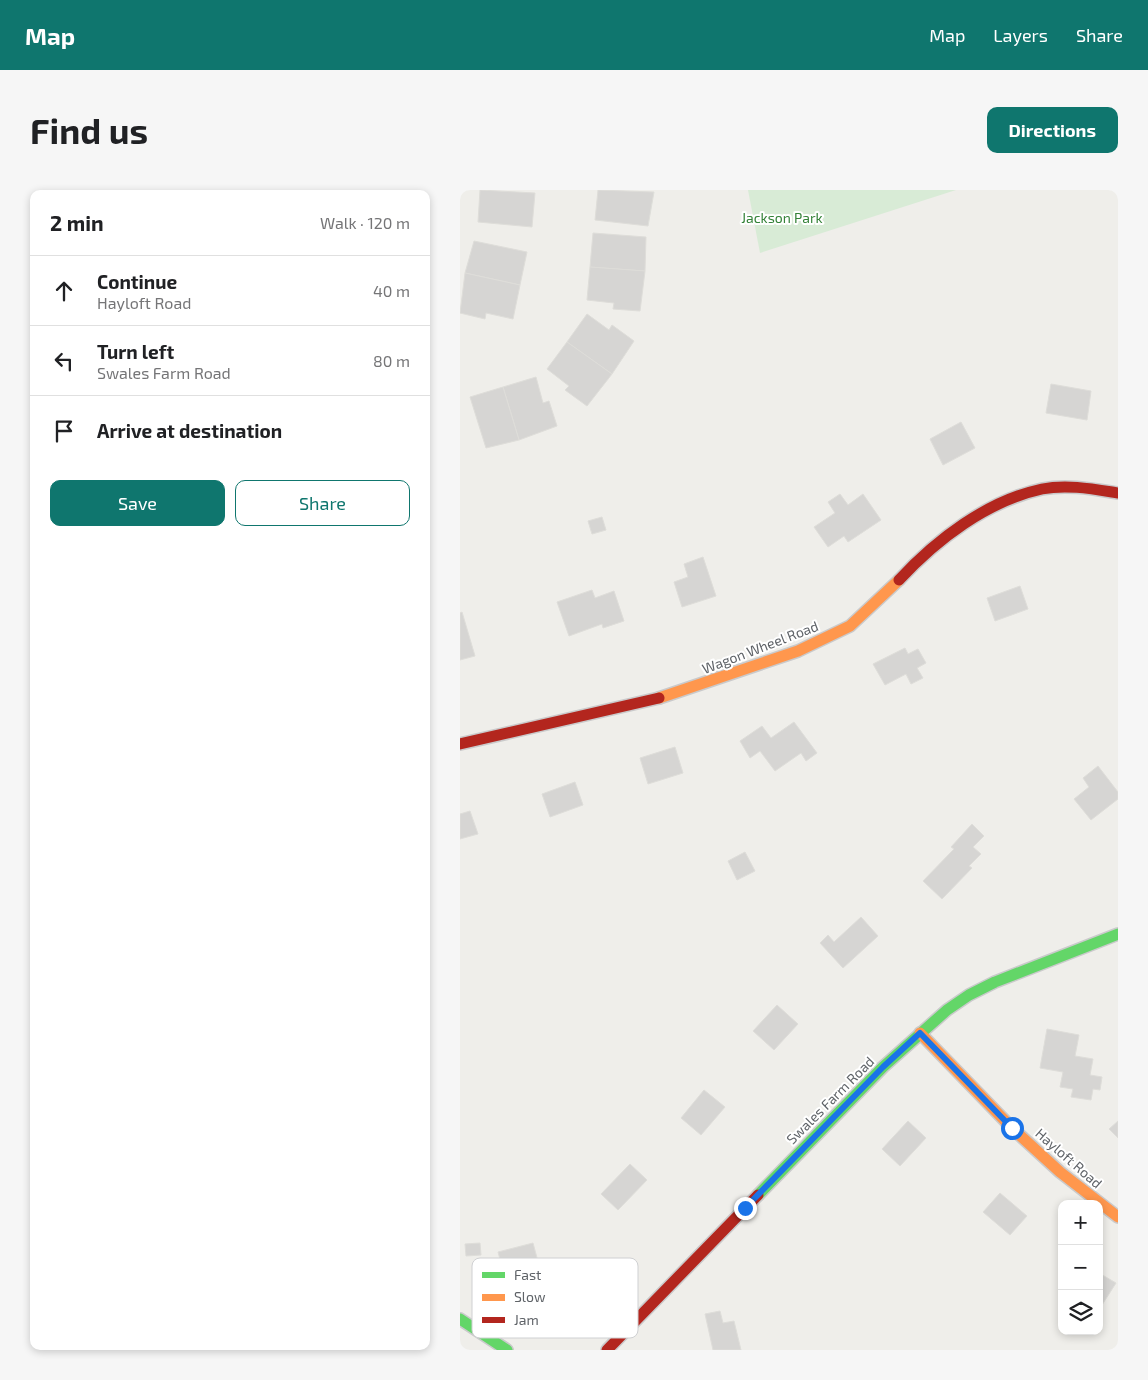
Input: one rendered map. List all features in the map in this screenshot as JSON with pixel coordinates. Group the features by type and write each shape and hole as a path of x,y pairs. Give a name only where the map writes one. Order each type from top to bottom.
{"street":[{"name":"Wagon Wheel Road","path":"460,744 675,694 798,651 850,626 880,600 938,543 971,520 1006,500 1043,489 1076,486 1118,492"},
{"name":"Swales Farm Road","path":"638,1317 883,1067 920,1033 969,994 1118,934"},
{"name":"Hayloft Road","path":"920,1033 1012,1128 1060,1172 1118,1217"},
{"path":"460,1318 472,1326"},
{"path":"489,1338 507,1350"},
{"name":"Swales Farm Road","path":"606,1350 618,1338"}],"green space":[{"name":"Jackson Park","path":"748,190 956,190 760,253"}],"building":[{"path":"480,190 535,193 532,227 478,222"},
{"path":"598,190 654,192 648,226 595,220"},
{"path":"593,233 646,237 645,271 590,267"},
{"path":"474,241 527,252 520,285 465,273"},
{"path":"590,267 645,271 640,311 613,309 614,303 587,300"},
{"path":"465,273 520,285 513,319 486,313 485,319 460,313"},
{"path":"587,314 609,330 612,325 634,341 612,374 567,342"},
{"path":"567,342 612,374 587,406 565,390 569,386 547,369"},
{"path":"536,377 543,403 549,401 557,426 519,440 503,387"},
{"path":"1051,384 1091,391 1087,420 1046,413"},
{"path":"503,387 519,440 486,448 470,397"},
{"path":"961,422 975,448 943,465 930,439"},
{"path":"840,494 848,505 863,494 881,520 848,542 844,536 828,547 814,527 835,513 828,502"},
{"path":"602,517 606,530 592,534 588,521"},
{"path":"703,557 716,596 682,607 674,582 688,577 684,564"},
{"path":"1020,586 1028,609 995,621 987,598"},
{"path":"592,590 595,598 614,591 624,621 603,628 602,624 569,636 557,602"},
{"path":"462,612 475,656 460,660 460,613"},
{"path":"905,648 908,654 918,649 926,663 917,668 923,678 911,684 906,674 885,685 873,664"},
{"path":"794,722 817,753 806,761 801,753 775,771 760,751 750,758 740,741 762,726 771,738"},
{"path":"675,747 683,773 648,784 640,758"},
{"path":"1098,766 1118,792 1118,799 1091,820 1074,799 1089,787 1083,778"},
{"path":"575,782 583,805 550,817 542,794"},
{"path":"470,811 478,834 460,839 460,814"},
{"path":"972,824 984,836 973,847 981,854 969,866 972,868 942,899 923,881 954,849 951,847"},
{"path":"745,852 755,871 737,880 728,861"},
{"path":"861,917 878,936 843,968 820,943 828,935 834,942"},
{"path":"777,1005 798,1024 774,1050 753,1031"},
{"path":"1047,1029 1079,1035 1075,1056 1093,1059 1090,1075 1102,1077 1100,1090 1093,1089 1091,1100 1071,1097 1073,1089 1060,1087 1063,1072 1040,1068"},
{"path":"704,1090 725,1107 701,1135 681,1118"},
{"path":"908,1121 926,1138 900,1166 882,1149"},
{"path":"1118,1121 1118,1138 1109,1129"},
{"path":"630,1164 647,1180 618,1210 601,1194"},
{"path":"1000,1193 1027,1216 1010,1235 983,1212"},
{"path":"480,1243 481,1255 466,1256 465,1244"},
{"path":"533,1243 537,1258 500,1258 498,1252"},
{"path":"1103,1275 1116,1283 1103,1303"},
{"path":"720,1311 723,1323 734,1321 741,1350 713,1350 705,1314"}],"traffic: fast":[{"path":"758,1195 883,1067 947,1010 969,995 995,982 1118,934"},
{"path":"460,1319 472,1327"},
{"path":"489,1338 507,1350"}],"traffic: slow":[{"path":"659,698 798,651 850,626 899,580"},
{"path":"920,1033 1012,1128 1060,1172 1118,1217"}],"traffic: jam":[{"path":"899,580 946,536 983,512 1022,495 1042,489 1061,487 1118,493"},
{"path":"460,744 659,698"},
{"path":"638,1318 758,1195"},
{"path":"607,1350 619,1338"}],"route":[{"path":"745,1208 883,1067 920,1033 1012,1128"}]}
